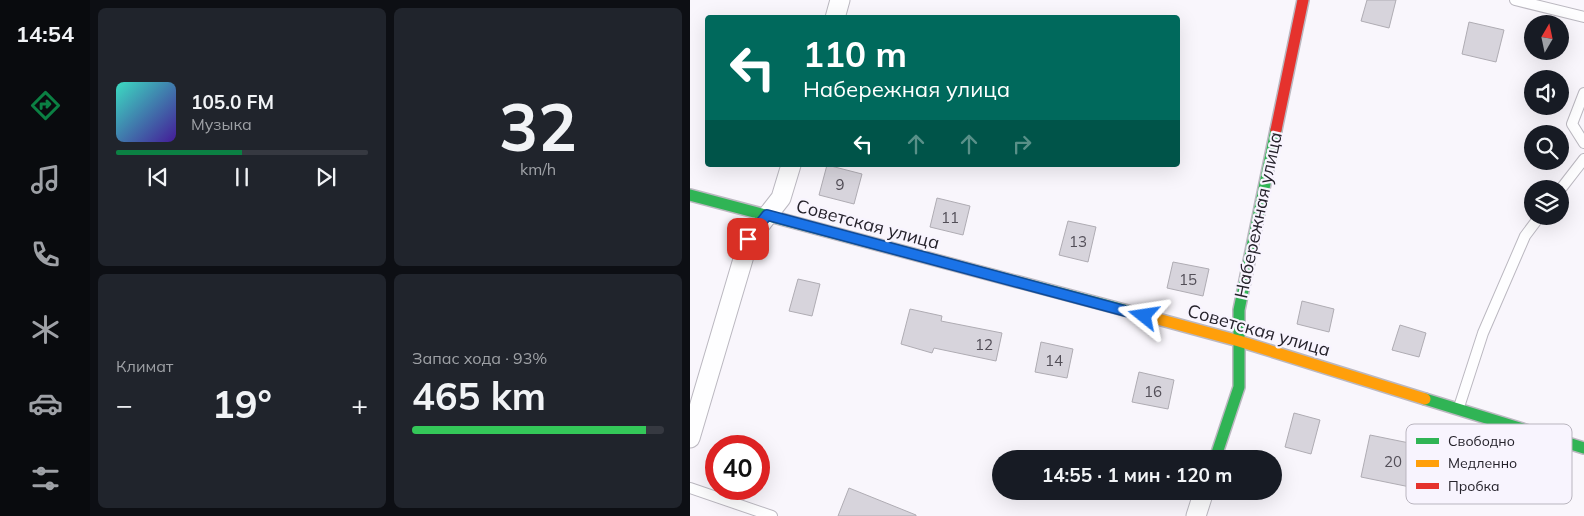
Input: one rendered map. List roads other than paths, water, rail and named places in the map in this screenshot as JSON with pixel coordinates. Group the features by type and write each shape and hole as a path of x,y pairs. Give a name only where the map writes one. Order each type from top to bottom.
{"street":[{"path":"836,15 840,0"},
{"name":"Набережная улица","path":"1218,450 1239,387 1239,310 1303,0"},
{"path":"690,438 748,239 782,198 790,167"},
{"name":"Советская улица","path":"690,195 1239,341 1508,424"},
{"name":"Советская улица","path":"1572,444 1584,448"},
{"path":"1196,516 1201,500"}],"lane":[{"path":"1516,0 1584,17"},
{"path":"1584,93 1572,124 1584,143"},
{"path":"1568,180 1584,159"},
{"path":"1458,408 1483,333 1525,236 1533,225"},
{"path":"690,488 772,516"}]}
